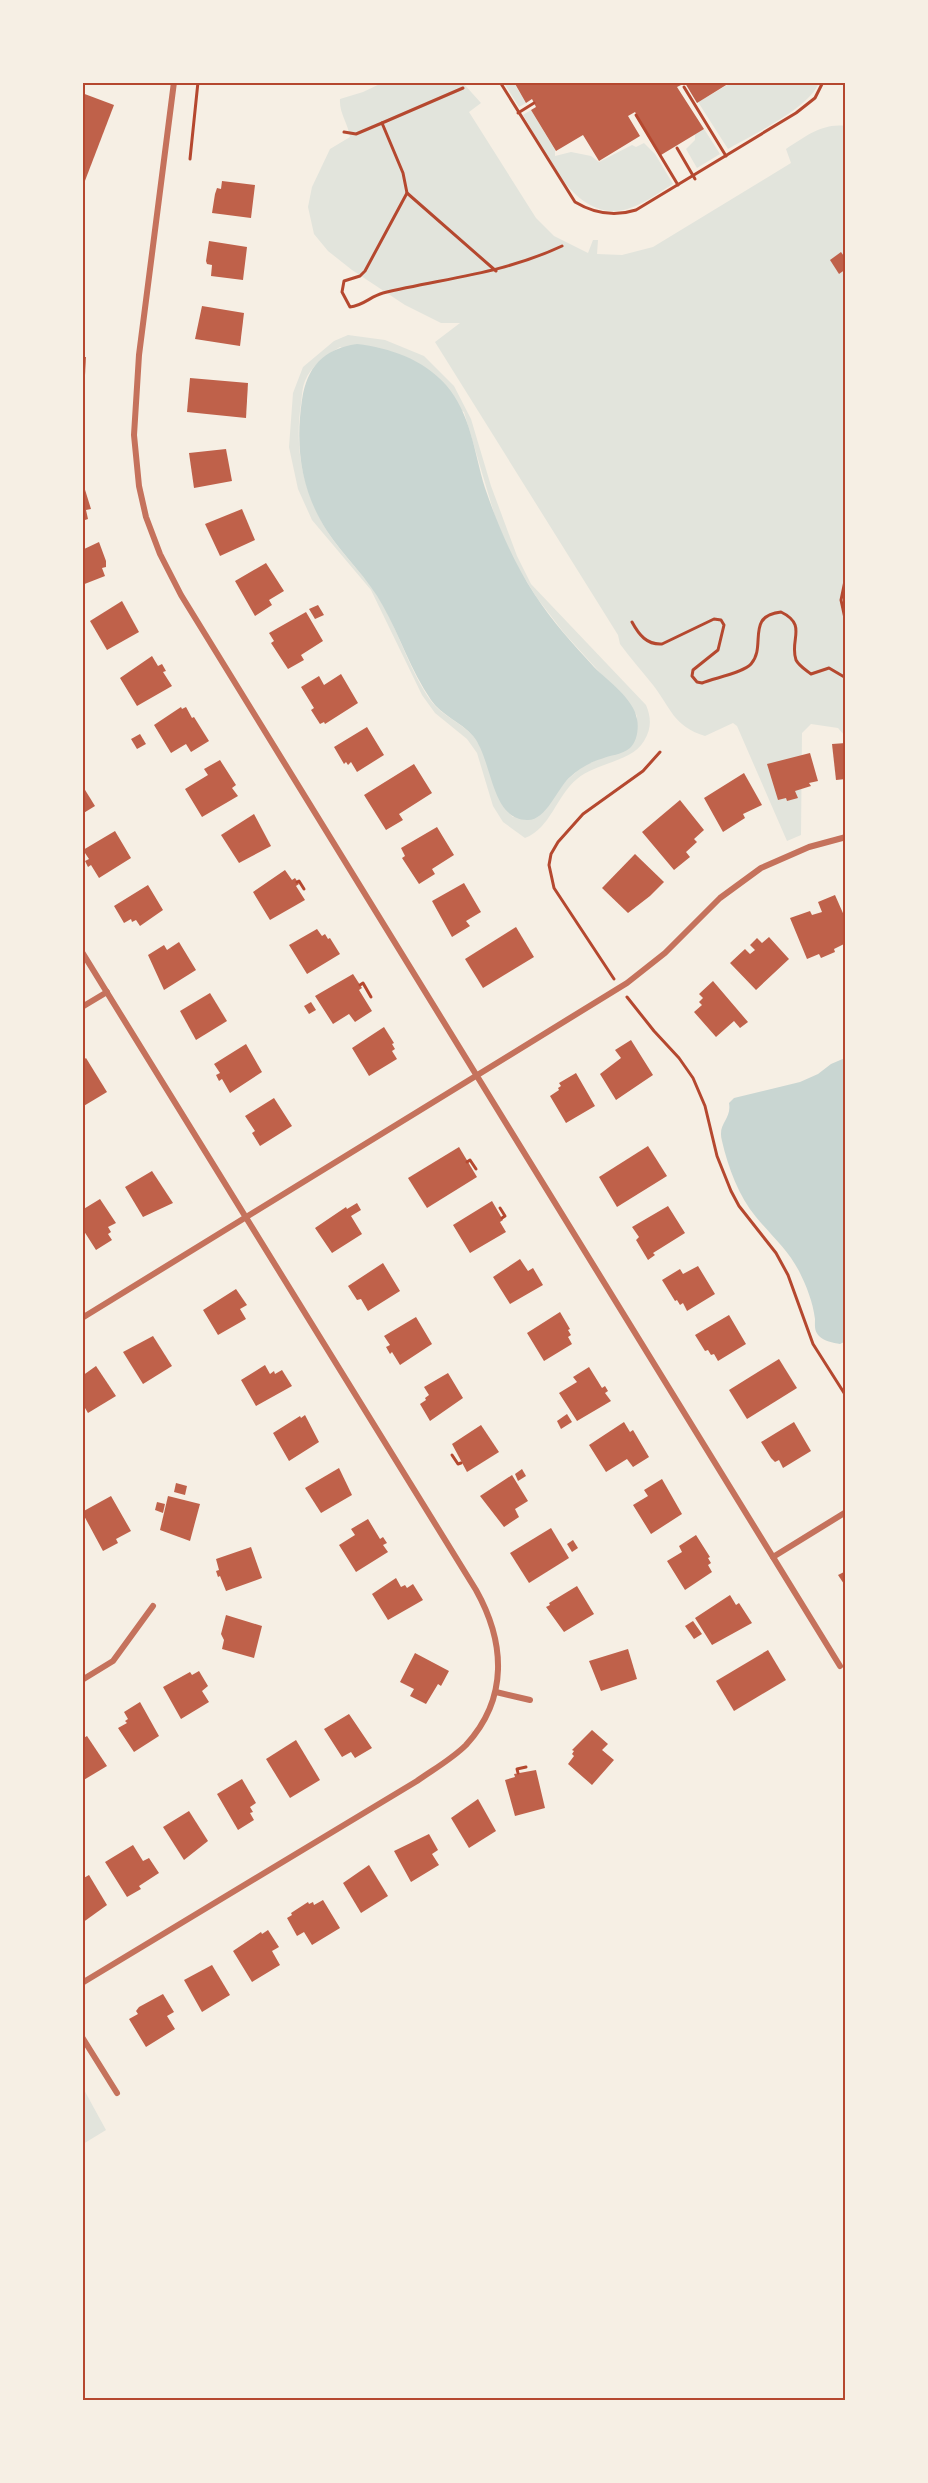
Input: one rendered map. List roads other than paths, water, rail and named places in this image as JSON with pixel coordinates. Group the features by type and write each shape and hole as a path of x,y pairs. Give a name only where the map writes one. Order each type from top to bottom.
{"street":[{"path":"174,82 134,413 136,465 146,517 160,554 181,595 840,1666"},
{"path":"82,1318 627,983 665,953 720,898 761,868 809,847 846,837"},
{"path":"82,952 483,1601 491,1620 498,1666 496,1692 488,1713 477,1731 454,1756 82,1983"},
{"path":"82,1006 107,992"},
{"path":"773,1557 846,1512"},
{"path":"82,1680 113,1661 153,1606"},
{"path":"496,1692 530,1700"},
{"path":"82,2037 117,2093"}]}
